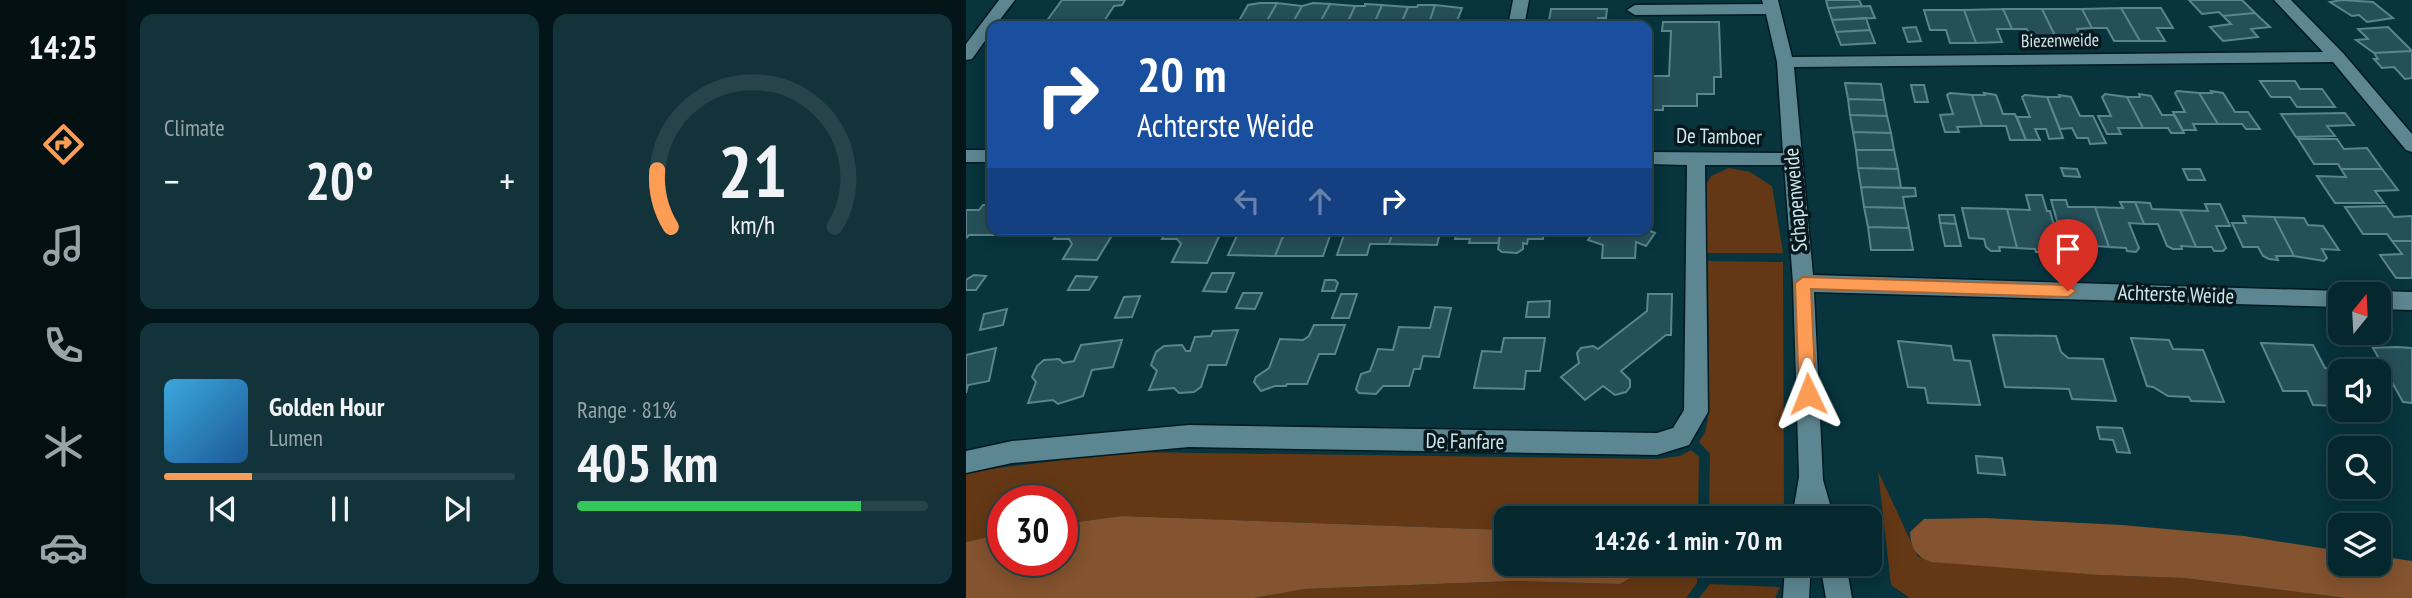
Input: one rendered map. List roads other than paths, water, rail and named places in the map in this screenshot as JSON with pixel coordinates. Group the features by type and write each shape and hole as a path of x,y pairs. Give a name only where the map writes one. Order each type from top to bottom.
{"street":[{"path":"991,21 1007,0"},
{"path":"1517,21 1521,0"},
{"path":"2283,0 2337,57 2412,146"},
{"name":"Schapenweide","path":"1634,10 1771,4 1785,62 1803,283 1811,477 1807,506"},
{"path":"966,55 987,27"},
{"name":"Biezenweide","path":"1785,62 2337,57"},
{"path":"966,156 987,156"},
{"name":"De Tamboer","path":"1652,158 1791,159"},
{"name":"De Fanfare","path":"966,462 1012,452 1189,436 1657,444 1681,437 1696,412 1696,158"},
{"name":"Achterste Weide","path":"1803,283 2328,299"},
{"path":"2391,300 2412,301"},
{"name":"Schapenweide","path":"1811,477 1818,506"},
{"path":"1796,598 1797,576"},
{"path":"1835,576 1839,598"}]}
